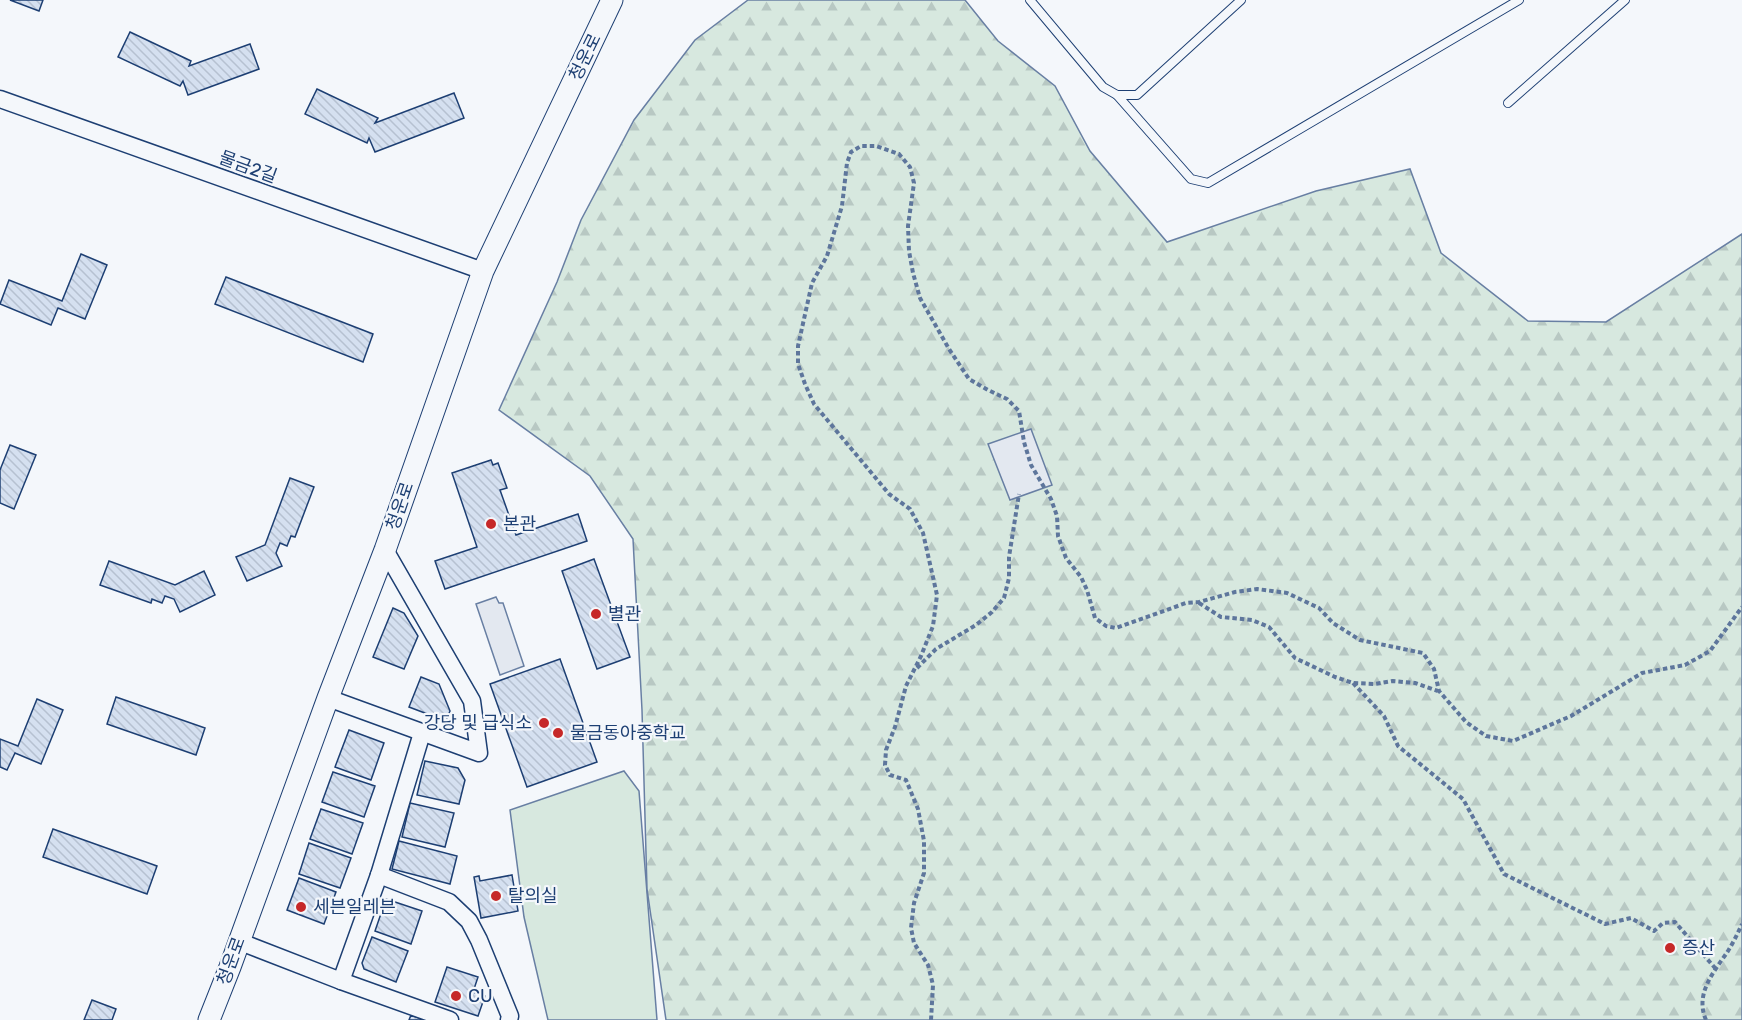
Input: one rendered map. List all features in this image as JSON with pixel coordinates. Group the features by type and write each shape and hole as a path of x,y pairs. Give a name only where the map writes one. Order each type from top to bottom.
{"street":[{"name":"청운로","path":"209,1020 385,550 483,271 612,0"},
{"name":"물금2길","path":"0,99 483,271"},
{"path":"328,698 479,753 472,701 385,550"},
{"path":"341,981 378,875 422,733"},
{"path":"378,875 449,902 469,921 510,1016 509,1020"},
{"path":"238,941 450,1020"}],"lane":[{"path":"1030,0 1103,87 1118,95 1191,179 1208,183 1519,0"},
{"path":"1118,95 1137,95 1241,0"},
{"path":"1508,103 1625,0"}],"path":[{"path":"931,1020 933,985 928,965 914,943 911,928 914,903 924,873 924,841 918,809 906,780 890,775 885,765 886,750 906,686 933,626 937,595 923,533 910,509 889,494 814,404 798,364 798,346 812,283 827,256 842,206 851,152 861,146 876,146 899,154 910,167 914,183 908,226 909,251 920,298 969,379 1007,399 1019,411 1024,442 1031,465 1058,516 1058,536 1066,558 1081,577 1095,618 1106,626 1116,628 1186,603 1199,602 1235,592 1257,589 1287,593 1319,608 1334,623 1360,640 1422,653 1434,669 1439,691 1466,722 1486,736 1513,741 1571,716 1642,673 1685,665 1710,651 1742,608"},
{"path":"914,670 936,649 976,625 1004,598 1010,578 1009,557 1019,494"},
{"path":"1199,602 1221,616 1252,621 1269,627 1295,658 1335,677 1353,683 1375,684 1393,681 1416,683 1439,691"},
{"path":"1353,683 1384,716 1398,746 1463,799 1504,874 1605,924 1631,918 1654,931 1663,923 1676,922 1715,968"},
{"path":"1706,1020 1702,1003 1704,990 1742,924"}],"green space":[{"path":"748,0 965,0 998,41 1055,86 1090,151 1167,242 1316,191 1410,169 1441,253 1528,321 1606,322 1742,234 1742,1020 666,1020 647,889 642,710 633,539 590,476 499,410 557,282 581,220 634,120 695,40"},
{"path":"624,771 639,791 657,1020 548,1020 524,917 510,810"}],"shaded area":[{"path":"1031,429 1052,485 1010,500 988,444"},
{"path":"496,597 499,603 503,603 524,666 500,675 476,604"}],"building":[{"path":"10,0 43,0 39,11"},
{"path":"130,32 191,61 189,66 250,44 259,69 188,95 183,81 180,86 118,57"},
{"path":"317,89 378,118 375,123 454,93 464,118 375,152 369,138 367,143 305,114"},
{"path":"81,254 107,265 85,319 58,308 51,325 0,304 9,280 62,301"},
{"path":"226,277 373,334 363,362 215,304"},
{"path":"10,445 36,455 14,509 0,503 0,470"},
{"name":"본관","path":"491,460 493,465 498,463 507,488 500,490 516,535 578,514 587,541 445,589 435,561 477,547 452,473"},
{"path":"290,478 314,487 295,537 291,536 287,546 280,543 276,553 282,566 247,581 236,557 265,545"},
{"name":"별관","path":"594,559 630,657 597,669 562,571"},
{"path":"109,561 175,585 204,571 215,595 180,612 174,599 165,596 162,603 152,599 151,603 100,585"},
{"path":"393,608 404,613 418,636 404,669 373,657"},
{"name":"강당 및 급식소","path":"560,659 597,762 527,787 490,684"},
{"path":"421,677 439,684 450,711 446,721 409,707"},
{"path":"116,697 205,728 196,755 107,724"},
{"path":"37,699 63,710 41,764 15,753 7,770 0,767 0,739 18,746"},
{"path":"349,730 384,743 371,780 335,767"},
{"path":"425,761 458,768 465,780 459,804 417,795"},
{"path":"333,772 375,786 364,817 322,802"},
{"path":"410,803 454,813 445,847 402,837"},
{"path":"321,809 363,823 352,854 310,839"},
{"path":"53,829 157,866 147,894 43,857"},
{"path":"399,841 457,856 450,884 392,869"},
{"path":"309,843 351,858 340,888 299,874"},
{"name":"탈의실","path":"512,875 518,911 481,918 474,877 479,876 480,881"},
{"path":"299,878 336,892 324,924 287,910"},
{"path":"386,899 422,911 411,944 375,931"},
{"path":"372,937 408,951 396,982 364,969 362,963"},
{"path":"447,967 478,977 473,992 485,996 478,1016 435,1002"},
{"path":"92,1000 116,1009 112,1020 84,1020"},
{"path":"411,1015 424,1020 409,1020"}],"place":[{"name":"본관","path":"491,524"},
{"name":"별관","path":"596,614"},
{"name":"강당 및 급식소","path":"544,723"},
{"name":"물금동아중학교","path":"558,733"},
{"name":"탈의실","path":"496,896"},
{"name":"세븐일레븐","path":"301,907"},
{"name":"증산","path":"1670,948"},
{"name":"CU","path":"456,996"}]}
